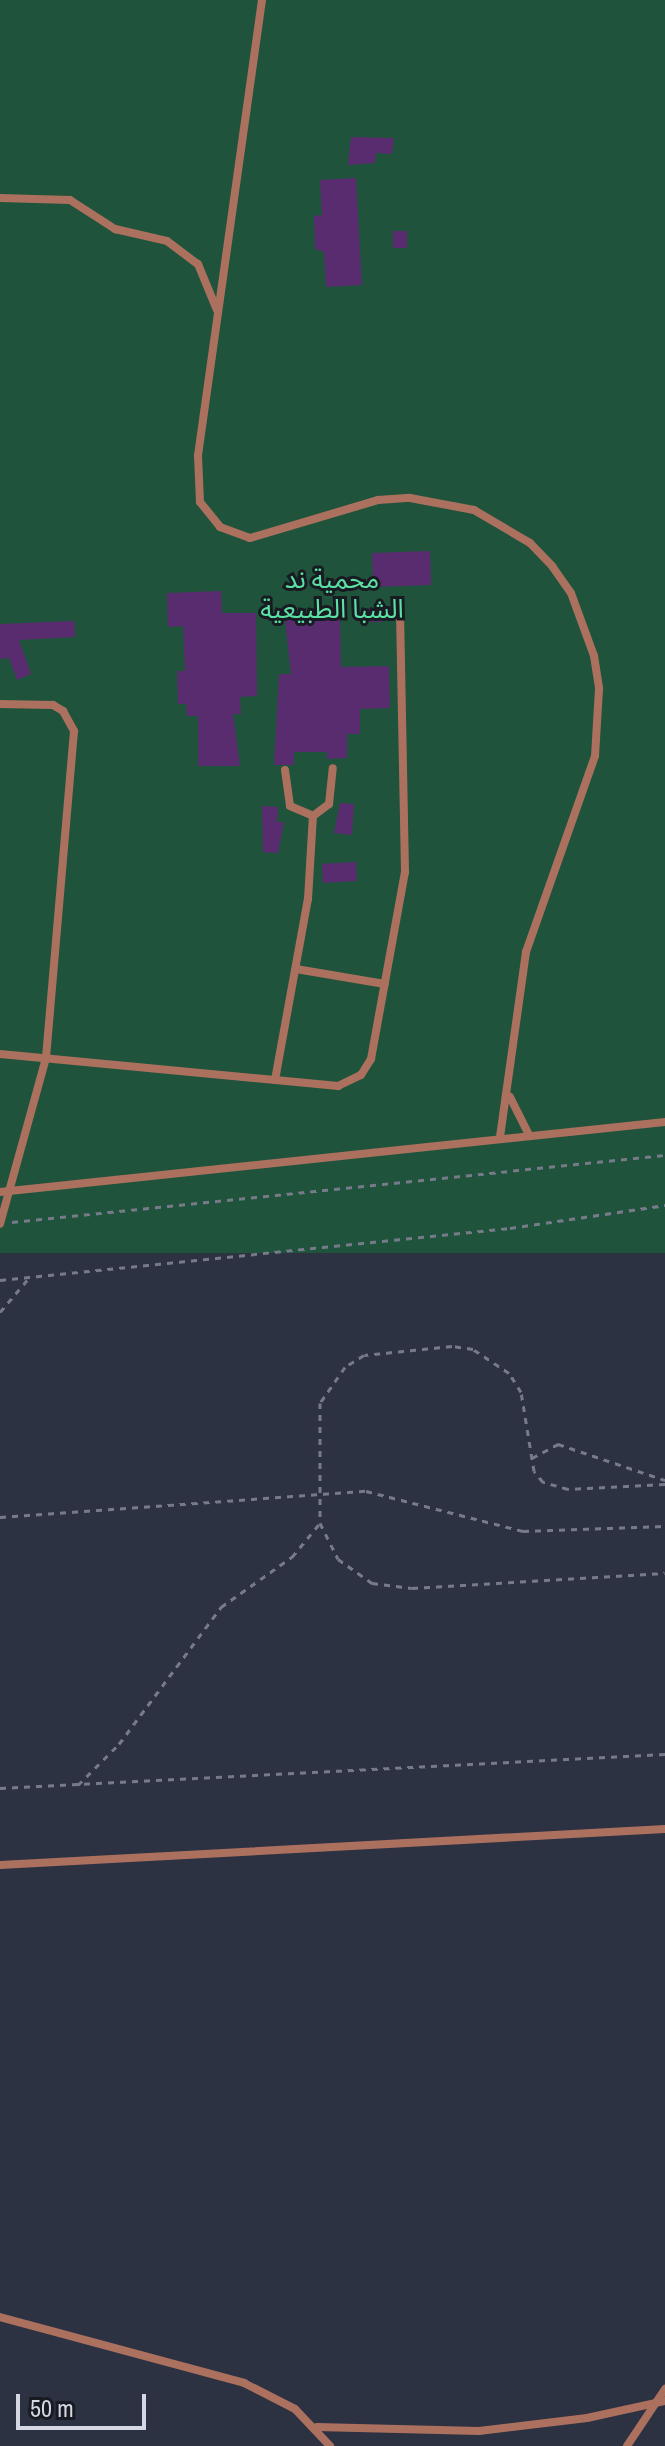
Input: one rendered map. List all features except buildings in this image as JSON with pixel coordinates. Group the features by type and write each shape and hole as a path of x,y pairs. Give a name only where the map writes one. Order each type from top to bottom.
{"lane":[{"path":"262,0 197,471 200,502 220,527 234,535 266,537 378,500 443,501 484,514 530,543 552,566 585,624 599,689 595,756 526,952 510,1096 500,1138"},
{"path":"0,198 70,200 115,229 184,250 207,281 219,317"},
{"path":"0,1054 338,1086 361,1075 371,1059 407,843 400,616"},
{"path":"0,704 53,705 63,711 74,731 46,1058 0,1224"},
{"path":"275,1080 308,899 313,816 329,804 333,768"},
{"path":"285,770 290,806 313,816"},
{"path":"296,969 385,984"},
{"path":"510,1096 529,1135"},
{"path":"0,1192 665,1122"},
{"path":"0,1865 665,1829"},
{"path":"0,2317 244,2383 295,2409 317,2427 330,2446"},
{"path":"627,2446 650,2405 665,2389"},
{"path":"317,2427 479,2431 665,2401"}],"path":[{"path":"0,1224 665,1155"},
{"path":"0,1280 510,1228 665,1205"},
{"path":"0,1312 29,1278"},
{"path":"665,1482 554,1488 534,1471 521,1392 493,1359 452,1346 386,1350 345,1367 320,1403 320,1523 326,1542 353,1573 392,1587 665,1573"},
{"path":"532,1458 558,1444 665,1482"},
{"path":"0,1517 318,1492 390,1494 523,1531 665,1526"},
{"path":"78,1786 119,1744 221,1607 292,1557 320,1523"},
{"path":"0,1788 665,1754"}],"green space":[{"name":"محمية ند الشبا الطبيعية","path":"0,0 665,0 665,1253 0,1253"}]}
